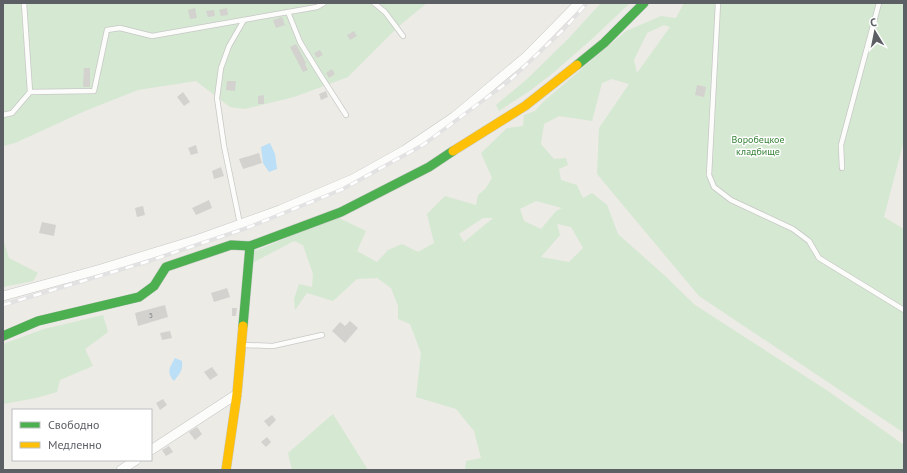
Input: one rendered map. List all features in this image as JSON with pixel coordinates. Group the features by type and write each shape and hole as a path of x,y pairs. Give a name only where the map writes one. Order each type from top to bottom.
{"street":[{"path":"3,296 101,269 199,238 280,210 353,179 405,150 454,117 527,56 579,3"},
{"path":"3,336 38,321 139,297 154,286 166,267 231,245 242,244 250,246 341,212 429,167 525,106 604,43 644,3"},
{"path":"226,470 237,394 250,246"},
{"path":"152,449 237,394"},
{"path":"120,470 134,461"}],"lane":[{"path":"3,115 12,113 30,92 24,3"},
{"path":"30,92 94,91 107,30 120,28 152,36 317,8 324,3"},
{"path":"374,3 385,12 403,36"},
{"path":"718,3 709,175 714,187 731,200 793,229 809,240 819,258 904,310"},
{"path":"842,168 841,145 879,3"},
{"path":"288,12 300,42 346,115"},
{"path":"239,219 224,146 217,98 221,68 229,46 244,20"},
{"path":"241,345 273,346 322,335"}],"green space":[{"path":"3,3 427,3 399,26 348,77 294,97 245,109 230,107 196,81 138,90 85,111 15,143 3,146"},
{"path":"601,3 630,3 553,73 531,90 499,111 496,105 526,80 568,39"},
{"name":"Воробецкое кладбище","path":"684,3 904,3 904,140 884,217 904,229 904,433 699,296 597,174 599,128 629,84 612,79 602,83 592,121 559,116 544,124 541,144 554,159 566,158 568,165 559,169 561,180 577,185 583,198 592,193 607,205 618,234 695,305 828,391 904,445 904,470 465,470 466,461 481,458 474,431 456,409 416,397 421,353 410,324 398,319 398,306 391,288 377,278 357,279 333,301 307,293 295,310 294,299 299,284 312,287 313,274 303,245 294,241 254,262 255,251 337,217 366,231 357,251 377,262 388,250 402,244 418,252 434,243 427,214 445,196 476,205 478,195 486,188 492,178 481,153 507,128 523,126 524,115 535,111 543,102 626,31 661,16 676,18","holes":["664,25 670,27 637,73 634,60 647,33","536,201 562,208 556,211 541,229 524,221 520,209","483,218 493,218 464,242 459,234","557,224 571,227 583,248 569,262 541,257 560,235"]},
{"path":"3,239 9,258 38,273 33,281 3,287"},
{"path":"103,315 108,332 85,349 93,366 60,380 57,392 36,398 3,404 3,344 44,329"},
{"path":"333,414 368,470 292,470 288,453"}],"water":[{"path":"270,143 275,154 277,169 269,172 263,163 261,147"},
{"path":"175,358 182,361 182,367 181,372 174,381 169,372"}],"building":[{"path":"195,8 197,18 190,19 188,10"},
{"path":"227,8 228,15 221,16 219,10"},
{"path":"214,10 215,16 208,17 206,11"},
{"path":"282,17 285,25 276,28 273,20"},
{"path":"354,31 357,36 350,40 347,35"},
{"path":"296,44 308,70 303,72 290,47"},
{"path":"320,50 323,55 317,58 314,53"},
{"path":"84,68 90,68 90,87 83,87"},
{"path":"332,69 335,74 329,78 326,73"},
{"path":"227,81 236,81 235,91 226,90"},
{"path":"697,85 706,87 704,97 695,95"},
{"path":"326,91 328,97 321,100 319,94"},
{"path":"183,92 190,102 184,106 177,97"},
{"path":"264,95 264,104 258,104 258,96"},
{"path":"196,145 198,153 191,155 188,148"},
{"path":"259,153 262,163 243,169 239,159"},
{"path":"221,167 224,176 214,179 212,171"},
{"path":"209,200 212,208 196,215 192,208"},
{"path":"143,206 145,215 137,217 135,208"},
{"path":"42,222 56,225 54,236 39,233"},
{"path":"227,288 230,297 214,302 211,293"},
{"path":"165,305 168,317 138,326 135,313"},
{"path":"232,308 237,308 236,316 232,316"},
{"path":"350,321 358,328 345,343 332,331 340,322 345,326"},
{"path":"170,331 172,338 162,340 160,333"},
{"path":"212,367 218,375 210,380 204,372"},
{"path":"163,399 167,405 160,410 156,403"},
{"path":"272,415 276,420 269,427 264,421"},
{"path":"197,427 202,434 195,440 189,432"},
{"path":"267,437 271,442 266,447 261,442"},
{"path":"169,446 173,452 166,456 162,450"}],"railway":[{"path":"3,305 146,262 247,228 343,189 423,145 508,82 564,29 587,3"}],"traffic: fast":[{"path":"577,65 604,43 644,3"},
{"path":"243,326 250,246 341,212 429,167 453,151"},
{"path":"3,336 38,321 139,297 154,286 166,267 231,245 250,246"}],"traffic: slow":[{"path":"453,151 525,106 577,65"},
{"path":"226,470 237,394 243,326"}]}
